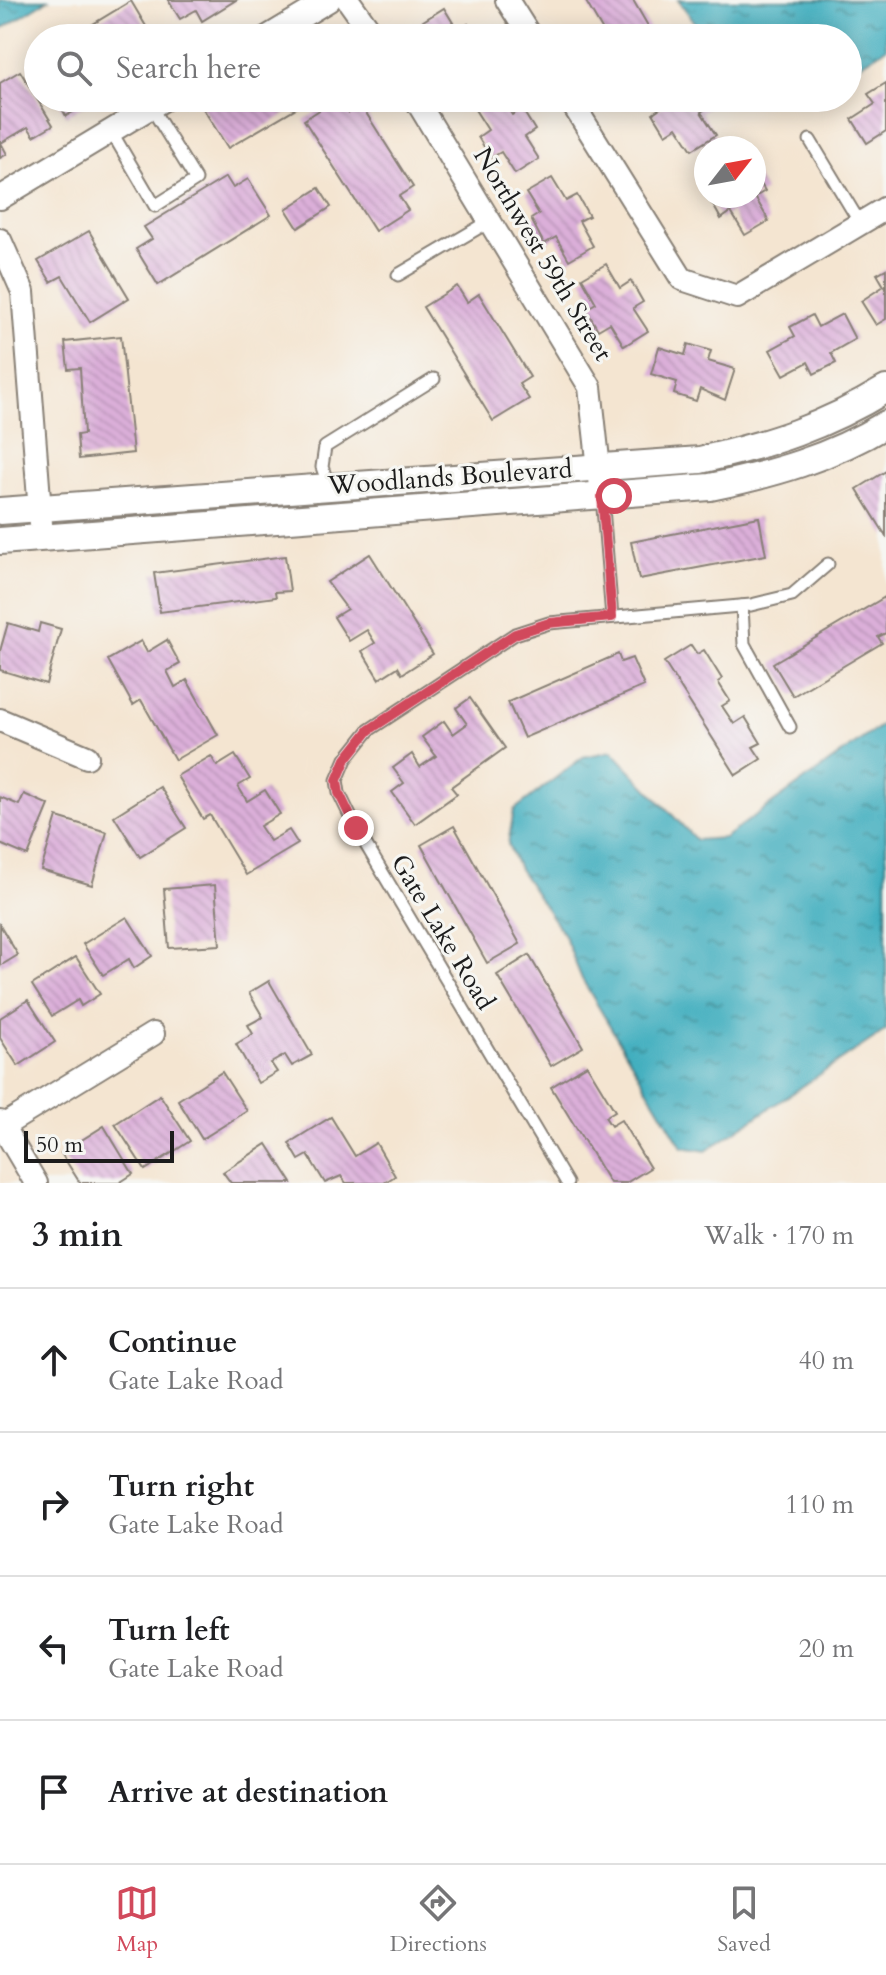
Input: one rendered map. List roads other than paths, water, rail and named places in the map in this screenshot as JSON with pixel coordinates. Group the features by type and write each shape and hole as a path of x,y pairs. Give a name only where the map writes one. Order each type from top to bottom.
{"street":[{"path":"289,24 329,0"},
{"path":"348,0 365,24"},
{"path":"507,0 522,24"},
{"path":"0,198 144,112"},
{"name":"Northwest 59th Street","path":"424,112 590,387 602,496"},
{"path":"578,112 682,279 737,297 886,208"},
{"path":"0,240 23,292 42,537"},
{"name":"Woodlands Boulevard","path":"0,511 700,460 774,443 842,416 886,389"},
{"name":"Woodlands Boulevard","path":"0,541 710,487 785,471 854,443 886,424"},
{"path":"0,720 87,757"},
{"path":"36,1183 1,1124 153,1034"}],"lane":[{"path":"111,131 155,206 196,180 163,112"},
{"path":"810,140 860,223"},
{"path":"398,275 490,221"},
{"path":"329,486 322,467 325,447 434,379"},
{"path":"602,496 612,617"},
{"name":"Gate Lake Road","path":"567,1183 356,828 339,793 337,780 346,759 369,730 515,634 549,623 742,606 792,595 828,564"},
{"path":"742,606 744,644 790,727"}],"water":[{"path":"0,0 48,0 0,30"},
{"path":"678,0 886,0 886,48 862,63 862,24 696,24"},
{"path":"886,722 886,1030 706,1151 682,1147 582,979 564,935 519,869 508,844 514,810 583,757 612,751 696,840 724,838"}]}
